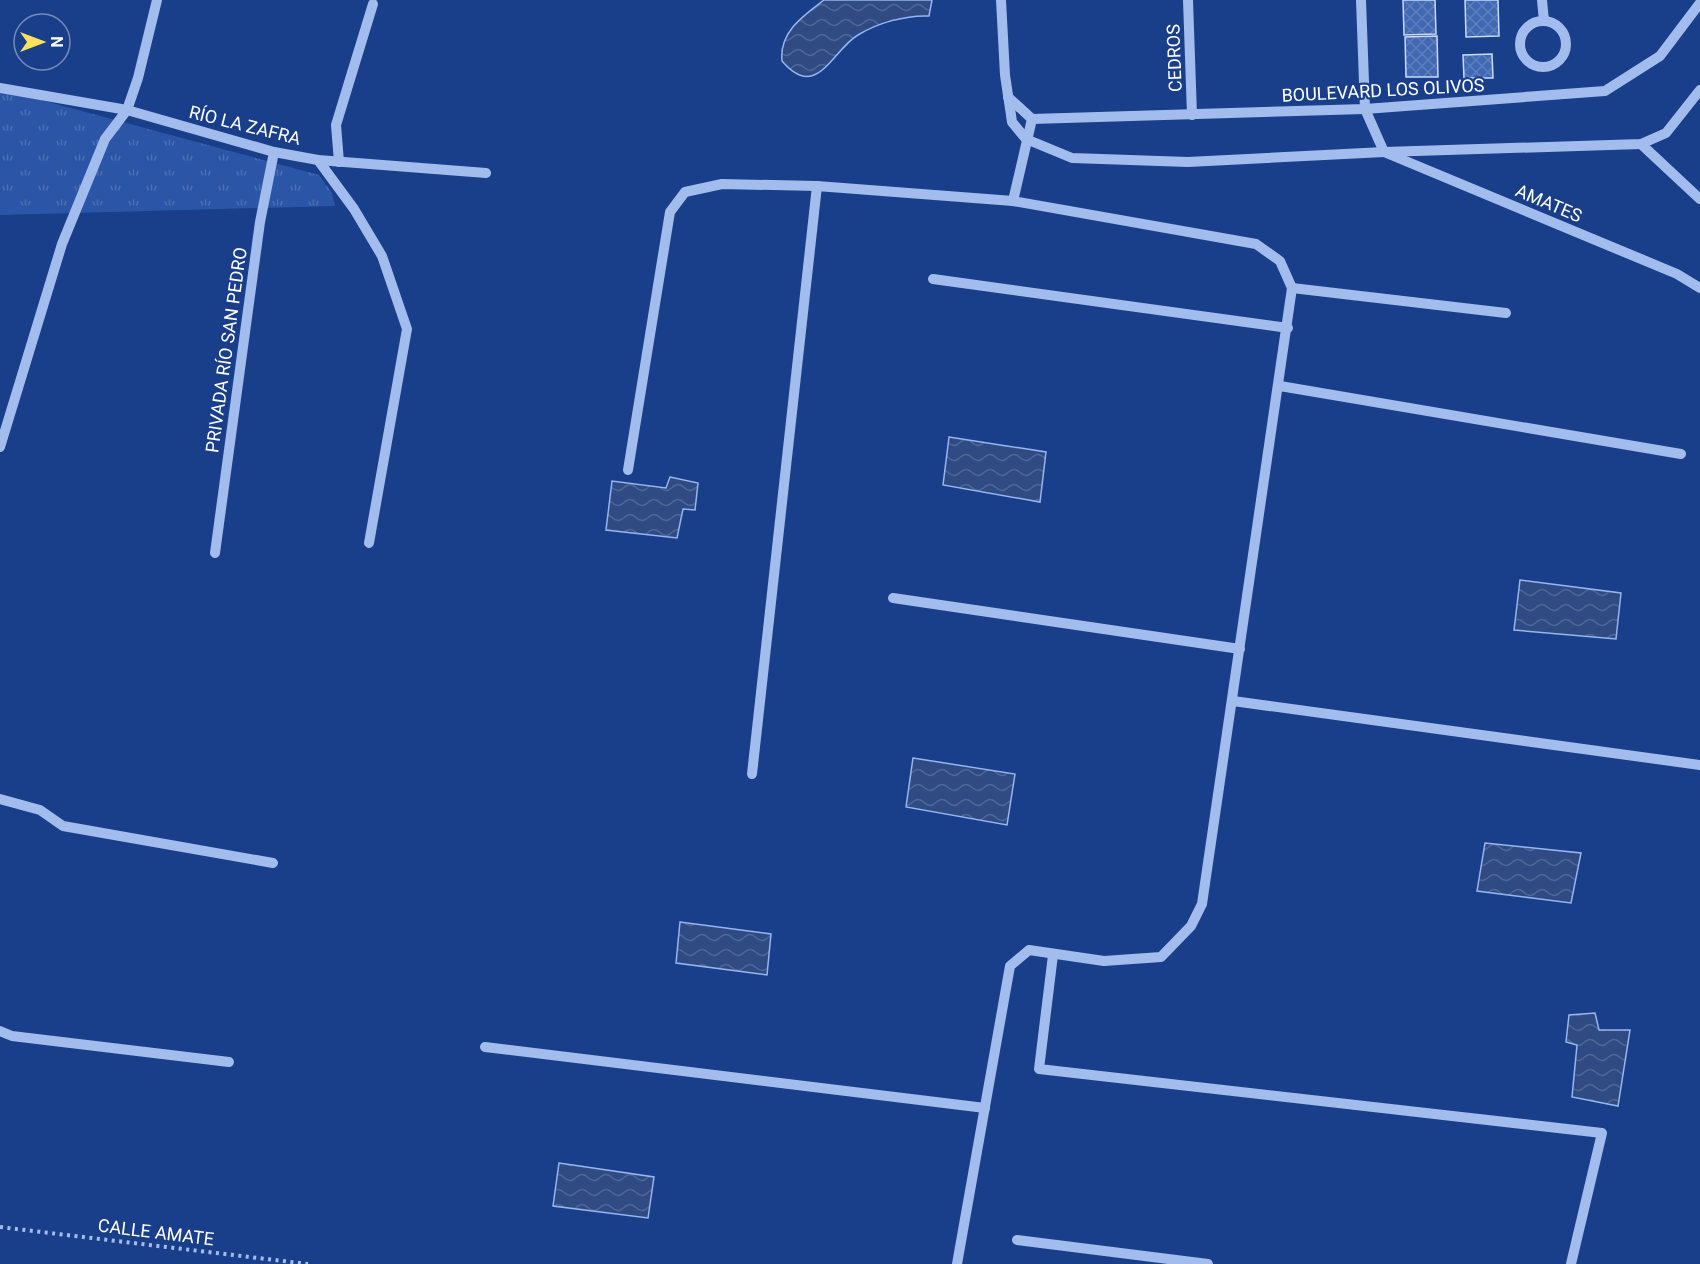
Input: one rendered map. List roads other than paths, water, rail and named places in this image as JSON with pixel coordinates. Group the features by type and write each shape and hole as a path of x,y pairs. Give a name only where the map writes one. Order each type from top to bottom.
{"street":[{"path":"0,447 62,244 105,139 127,110 138,78 157,0"},
{"path":"1001,0 1007,97 1012,122 1026,139 1072,158 1188,162 1384,152 1641,144 1666,133 1700,90"},
{"name":"CEDROS","path":"1188,0 1192,116"},
{"path":"1360,0 1365,110 1384,152"},
{"path":"1542,0 1544,21"},
{"name":"BOULEVARD LOS OLIVOS","path":"1032,119 1365,110 1605,91 1660,56 1700,3"},
{"path":"339,162 336,125 373,4"},
{"path":"1544,21 1560,28 1564,34 1566,49 1557,63 1542,68 1535,66 1523,55 1521,41 1527,28 1544,21"},
{"name":"RÍO LA ZAFRA","path":"0,88 127,110 274,152 318,160 486,173"},
{"path":"1007,97 1032,119 1013,201"},
{"path":"1641,144 1700,199"},
{"name":"PRIVADA RÍO SAN PEDRO","path":"215,553 260,222 274,152"},
{"name":"AMATES","path":"1384,152 1677,274 1700,288"},
{"path":"318,160 354,209 382,256 407,329 369,543"},
{"path":"628,470 670,212 685,192 722,184 817,186 1013,201 1256,244 1280,261 1292,288 1280,386 1202,904 1191,926 1161,957 1104,962 1029,950 1010,966 957,1264"},
{"path":"752,774 817,186"},
{"path":"933,279 1288,328"},
{"path":"1292,288 1506,313"},
{"path":"1280,386 1681,454"},
{"path":"892,598 1240,649"},
{"path":"1233,700 1700,765"},
{"path":"0,799 40,810 63,826 273,863"},
{"path":"1053,955 1039,1069 1602,1133 1571,1264"},
{"path":"0,1031 12,1036 229,1062"},
{"path":"485,1047 985,1108"},
{"path":"1017,1240 1208,1264"}],"water":[{"path":"824,0 932,0 929,16 901,18 866,31 849,42 815,75 805,76 794,72 782,61 784,41 794,26"},
{"path":"949,437 1046,452 1040,502 943,485"},
{"path":"670,477 698,483 695,510 683,509 677,538 606,530 612,481 666,488"},
{"path":"1520,580 1621,593 1616,639 1514,630"},
{"path":"913,758 1015,774 1007,825 906,807"},
{"path":"1485,843 1581,853 1571,903 1477,891"},
{"path":"680,922 771,934 767,975 676,963"},
{"path":"1595,1013 1599,1030 1630,1030 1618,1106 1572,1097 1577,1045 1566,1042 1569,1015"},
{"path":"559,1163 654,1177 648,1218 553,1206"}]}
